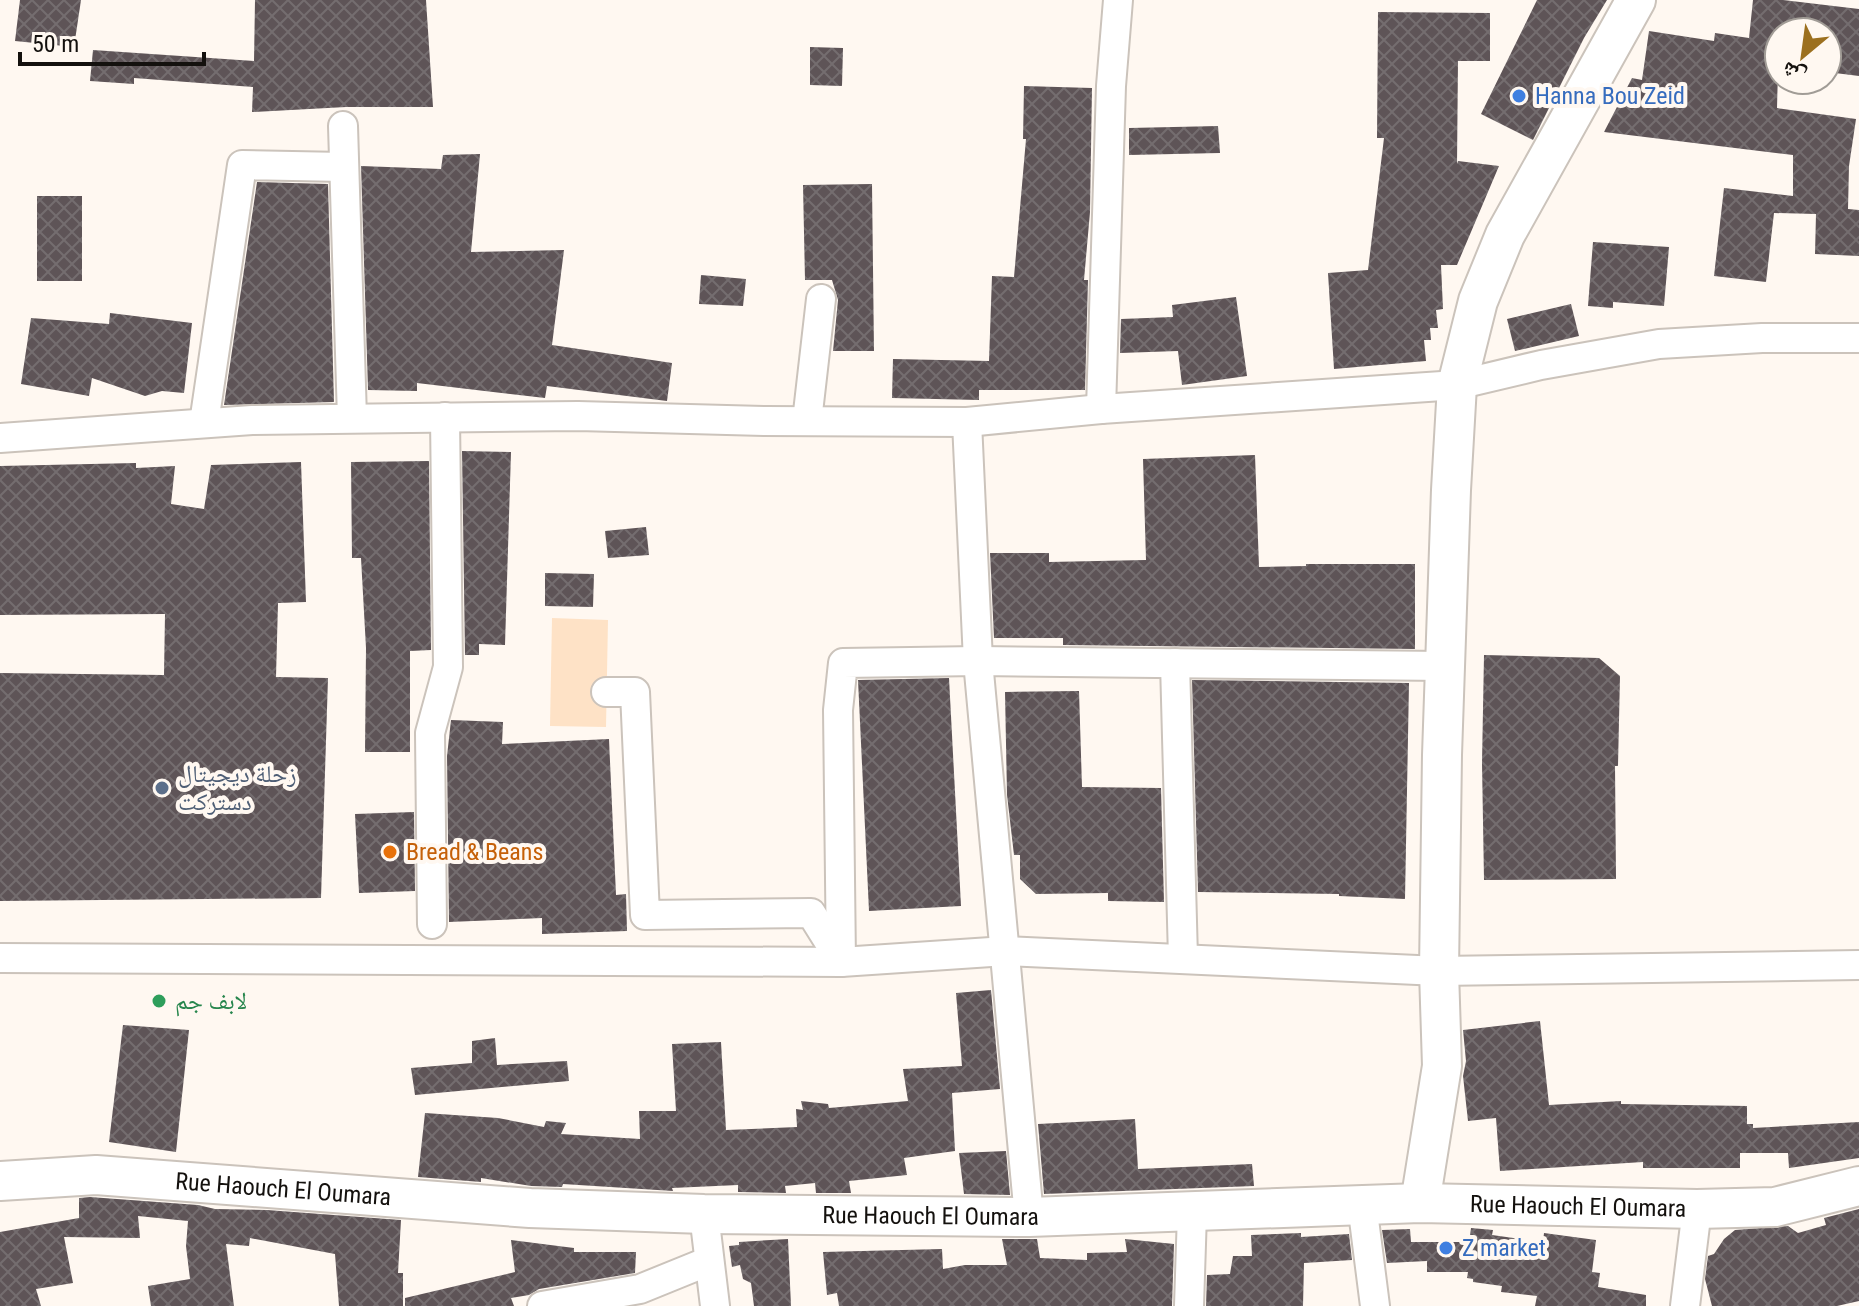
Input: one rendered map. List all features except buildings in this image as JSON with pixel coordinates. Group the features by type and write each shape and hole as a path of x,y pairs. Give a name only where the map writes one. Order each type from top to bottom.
{"main road":[{"path":"1420,1203 1442,1066 1439,971 1445,666 1457,385 1478,301 1505,235 1636,0"},
{"name":"Rue Haouch El Oumara","path":"0,1181 96,1175 530,1208 704,1214 1029,1217 1420,1203 1697,1209 1775,1207 1859,1186"}],"street":[{"path":"1101,409 1111,86 1118,0"},
{"path":"343,126 352,418"},
{"path":"204,423 242,165 344,167"},
{"path":"807,421 821,299"},
{"path":"0,438 204,423 352,418 578,416 967,422 1101,409 1457,385 1541,365 1659,344 1762,338 1859,338"},
{"path":"432,924 430,733 448,667 445,417"},
{"path":"967,422 978,661 1029,1217"},
{"path":"841,962 838,710 843,663 978,661 1445,666"},
{"path":"1175,663 1183,958"},
{"path":"606,692 635,692 645,915 811,913 841,962"},
{"path":"0,958 841,962 1006,951 1439,971 1859,965"},
{"path":"1362,1204 1375,1306"},
{"path":"1685,1306 1697,1209"},
{"path":"1189,1306 1192,1213"},
{"path":"704,1214 715,1306"},
{"path":"542,1306 640,1289 709,1261"}],"shaded area":[{"path":"552,618 608,620 606,727 550,726"}],"place":[{"name":"Hanna Bou Zeid","path":"1519,96"},
{"name":"زحلة ديجيتال دستركت","path":"162,788"},
{"name":"Bread & Beans","path":"390,852"},
{"name":"لابف جم","path":"159,1001"},
{"name":"Z market","path":"1446,1248"}]}
